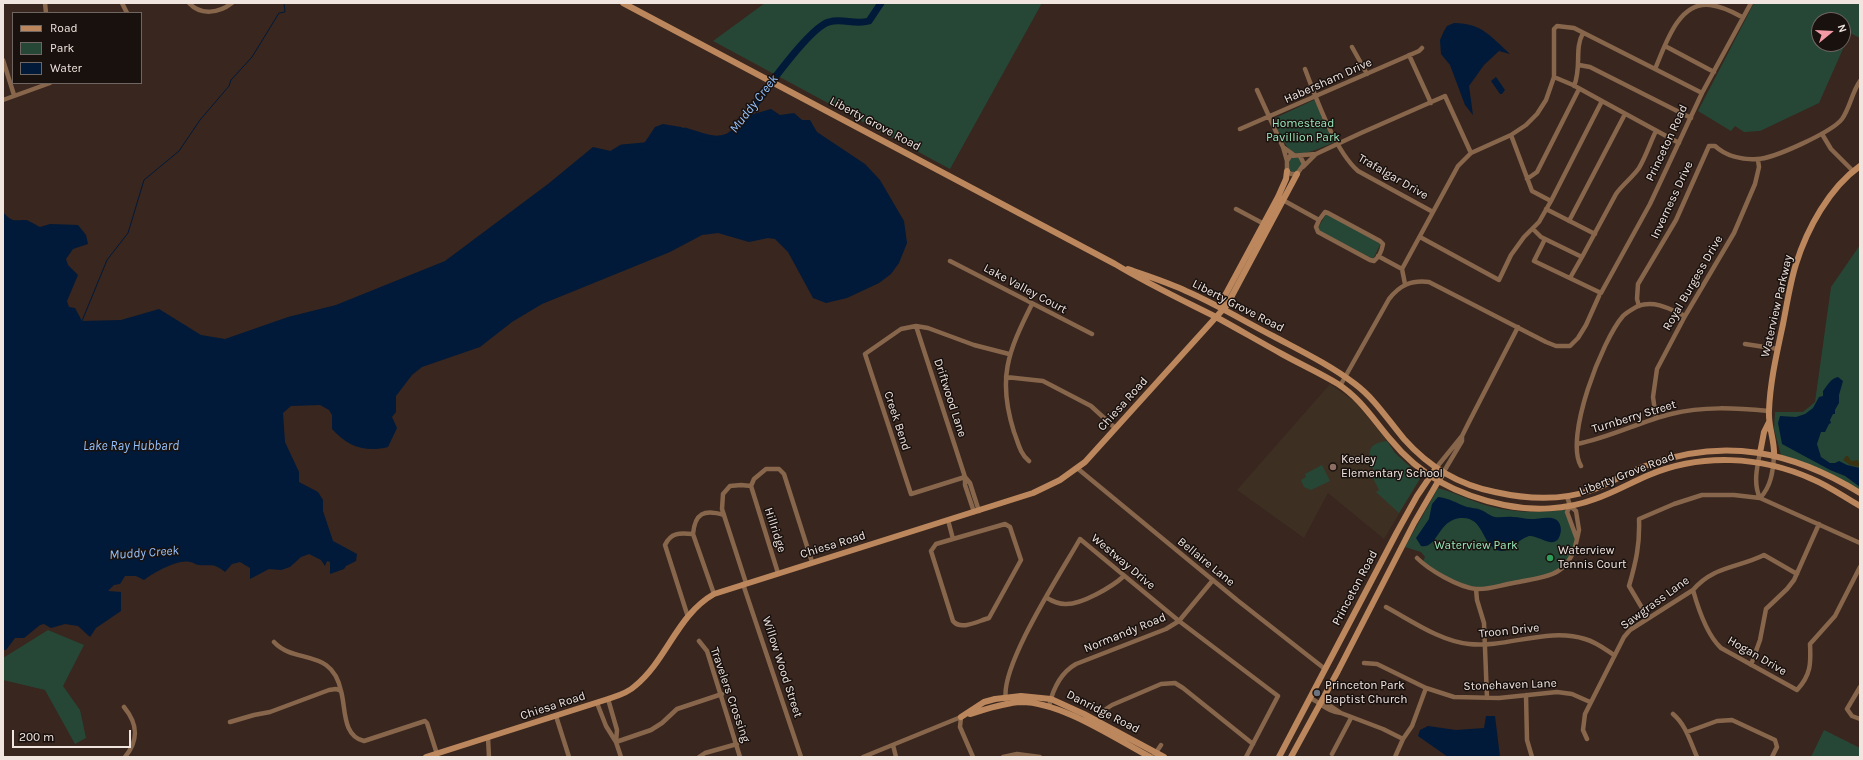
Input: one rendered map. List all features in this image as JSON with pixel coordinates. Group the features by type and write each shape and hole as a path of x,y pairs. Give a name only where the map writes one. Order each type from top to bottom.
{"main road":[{"name":"Liberty Grove Road","path":"623,3 1115,264 1141,280 1217,318 1340,386 1365,407 1403,454 1437,482 1486,501 1512,506 1542,509 1570,506 1594,500 1650,474 1688,464 1721,460 1758,462 1793,471 1814,480 1860,506"},
{"name":"Waterview Parkway","path":"1774,456 1769,422 1769,411 1778,349 1795,266 1803,244 1822,208 1853,171 1860,166"},
{"path":"1280,198 1286,179 1287,170"},
{"path":"1280,198 1298,174"},
{"name":"Chiesa Road","path":"426,757 597,703 630,690 649,674 696,607 714,594 1045,488 1077,468 1085,462 1217,318 1222,309 1222,301 1280,198"},
{"name":"Liberty Grove Road","path":"1115,264 1186,291 1318,360 1346,377 1374,401 1403,438 1436,468 1443,473 1461,481 1494,492 1523,496 1567,496 1594,489 1646,466 1679,456 1726,449 1774,456 1825,472 1860,493"},
{"name":"Waterview Parkway","path":"1760,453 1764,432 1769,422"},
{"name":"Princeton Road","path":"1278,757 1364,598 1397,532 1417,496 1436,468"},
{"name":"Princeton Road","path":"1291,757 1443,473"},
{"path":"1364,598 1374,600"},
{"name":"Danridge Road","path":"961,717 1007,700 1027,696 1050,699 1096,721 1155,755 1164,757"},
{"name":"Danridge Road","path":"1007,700 1049,706 1062,710 1150,757"}],"street":[{"path":"122,3 126,12"},
{"path":"189,3 193,8 209,12 225,8 232,3"},
{"name":"Princeton Road","path":"1436,468 1462,436 1518,327 1551,344 1570,346 1578,338 1586,325 1600,294 1650,204 1702,93 1742,17 1751,3"},
{"path":"1654,69 1675,25 1684,14 1692,8 1712,5 1742,17"},
{"path":"1405,284 1402,269 1458,166 1471,153 1511,135 1526,125 1537,114 1546,100 1554,77 1554,29 1557,26 1574,28 1583,32 1702,93"},
{"path":"1574,86 1578,77 1579,40 1583,32"},
{"path":"1665,46 1714,72"},
{"path":"1352,47 1367,74"},
{"name":"Habersham Drive","path":"1240,129 1317,97 1422,48"},
{"path":"1409,55 1431,103"},
{"path":"3,60 14,95"},
{"path":"1579,65 1590,66 1691,118"},
{"name":"Trafalgar Drive","path":"1305,69 1337,144 1349,163 1358,171 1433,212"},
{"path":"1554,77 1574,86 1679,143"},
{"path":"1758,160 1772,156 1835,127 1842,119 1860,80"},
{"path":"3,100 47,84"},
{"path":"1527,179 1537,172 1579,89"},
{"path":"1257,90 1283,147 1287,161 1287,170 1291,174 1298,174 1316,154"},
{"path":"1283,147 1294,155 1300,156 1316,154 1445,96 1471,153"},
{"path":"1420,237 1499,280 1511,255 1524,237 1533,229 1551,201 1602,101"},
{"path":"1570,221 1625,114"},
{"path":"1570,278 1622,185 1639,168 1656,131"},
{"path":"1822,134 1831,149 1853,171"},
{"path":"1511,135 1532,191 1551,201"},
{"name":"Inverness Drive","path":"1639,306 1637,299 1638,284 1676,220 1709,146 1715,146 1729,155 1758,160"},
{"path":"1287,161 1290,156 1294,155"},
{"path":"1300,156 1304,162 1303,167"},
{"name":"Royal Burgess Drive","path":"1656,418 1653,397 1657,369 1685,316 1734,233 1755,184 1759,167 1758,160"},
{"path":"1280,198 1319,220"},
{"path":"1236,209 1266,225"},
{"path":"1546,209 1595,234"},
{"path":"1325,212 1380,240 1383,244 1378,256 1374,260 1370,260 1318,232 1316,227 1319,220 1325,212"},
{"path":"1533,229 1545,239 1582,257"},
{"path":"1545,239 1534,261 1600,294"},
{"path":"1378,256 1402,269"},
{"name":"Lake Valley Court","path":"950,261 1092,334"},
{"path":"1340,386 1388,299 1393,292 1405,284 1417,281 1429,282 1518,327"},
{"path":"1029,461 1021,452 1008,411 1005,387 1009,354 1032,304"},
{"path":"1581,466 1577,459 1577,444 1582,408 1595,366 1618,323 1627,312 1639,306 1658,304 1685,316"},
{"path":"916,326 928,328 974,345 1009,354"},
{"name":"Creek Bend","path":"916,326 902,329 865,354 911,494 965,477"},
{"name":"Driftwood Lane","path":"916,326 965,477 965,485 976,511"},
{"path":"1744,344 1778,349"},
{"path":"1006,377 1043,381 1091,406 1116,428"},
{"name":"Turnberry Street","path":"1577,444 1593,441 1670,414 1707,409 1769,411"},
{"name":"Princeton Road","path":"1443,473 1462,441 1462,436"},
{"path":"1760,453 1756,481 1757,493 1760,498"},
{"path":"1760,498 1764,494 1769,484 1774,456"},
{"name":"Bellaire Lane","path":"1077,468 1213,580 1325,669"},
{"path":"751,486 754,479 766,469 779,469 784,474 812,562"},
{"name":"Willow Wood Street","path":"751,486 730,486 723,494 724,515 801,757"},
{"name":"Hillridge","path":"751,486 778,573"},
{"path":"1648,618 1629,586 1640,539 1639,519 1702,495 1734,495 1760,498 1860,543"},
{"path":"1417,558 1429,568 1461,585 1476,589 1539,579 1556,573 1570,561 1574,554 1577,539 1567,512 1570,506 1567,496"},
{"path":"714,594 693,534 696,518 703,513 709,512 724,515"},
{"path":"948,520 953,539"},
{"path":"1005,524 1010,528 1021,560 989,618 962,626 956,625 953,621 932,551 936,544 953,539 1005,524"},
{"path":"1751,665 1760,640 1766,609 1787,589 1797,574 1819,524"},
{"path":"688,617 665,545 668,538 680,532 693,534"},
{"name":"Westway Drive","path":"1007,700 1008,674 1015,657 1046,598 1080,539 1179,622 1278,696 1253,744"},
{"name":"Sawgrass Lane","path":"1587,739 1584,734 1584,714 1614,654 1624,637 1648,618 1693,590 1700,581 1714,572 1764,555 1797,574"},
{"name":"Hogan Drive","path":"1693,590 1709,634 1721,648 1797,690 1806,681 1811,663 1810,644 1835,616 1860,567"},
{"path":"1046,598 1060,603 1074,603 1110,587 1124,576"},
{"name":"Normandy Road","path":"1049,706 1056,684 1067,669 1076,664 1166,629 1179,622 1213,580"},
{"path":"1476,589 1477,600 1484,623 1487,698"},
{"name":"Troon Drive","path":"1386,607 1438,635 1468,644 1484,645 1560,636 1584,638 1614,654"},
{"name":"Travelers Crossing","path":"699,641 707,651 722,694 740,757"},
{"path":"274,642 283,650 325,664 335,675 341,691 348,729 355,738 364,741 425,721 437,754"},
{"name":"Stonehaven Lane","path":"1364,663 1377,664 1426,688 1454,697 1487,698 1546,692 1566,693 1590,702"},
{"path":"1094,727 1096,721 1112,705 1161,684 1174,683 1183,688 1253,744 1246,757"},
{"path":"1860,687 1847,709 1852,716 1860,719"},
{"path":"1395,757 1402,739 1412,726 1426,688"},
{"path":"230,722 270,712 329,690 336,689 341,691"},
{"path":"616,742 651,730 662,723 677,709 722,694"},
{"path":"1526,695 1527,740 1532,757"},
{"path":"1310,698 1330,710 1383,729 1402,739"},
{"path":"608,699 617,730 616,742"},
{"path":"597,703 606,726 616,742 621,757"},
{"path":"124,707 132,719 136,736 134,744 125,757"},
{"path":"1672,714 1680,720 1687,732 1697,757"},
{"path":"556,716 570,757"},
{"path":"961,717 960,727 973,757"},
{"name":"Danridge Road","path":"863,757 961,717"},
{"path":"1332,754 1351,718"},
{"path":"1687,732 1717,721 1732,720 1775,740 1777,747 1772,757"},
{"path":"488,738 489,757"},
{"path":"699,757 705,752 737,744"},
{"path":"893,744 896,757"},
{"path":"1155,755 1161,745"},
{"path":"1003,757 1017,754 1040,757"}],"shaded area":[{"name":"Keeley Elementary School","path":"1330,384 1354,401 1379,430 1395,453 1421,477 1384,539 1328,493 1304,538 1237,490"}],"green space":[{"path":"765,3 1042,3 950,169 713,41"},
{"path":"1754,3 1860,3 1860,38 1851,34 1851,12 1811,12 1811,52 1842,52 1819,103 1760,131 1744,132 1735,126 1731,131 1698,111"},
{"name":"Homestead Pavillion Park","path":"1316,99 1335,142 1310,152 1302,154 1295,153 1290,150 1285,143 1273,119"},
{"path":"1295,157 1299,158 1302,163 1296,171 1292,172 1289,169 1290,159"},
{"path":"1326,214 1381,243 1373,259 1317,230"},
{"path":"1860,245 1860,491 1825,471 1781,455 1774,429 1775,412 1803,412 1815,402 1831,287"},
{"path":"1387,441 1395,453 1421,477 1399,513 1376,492 1379,490 1374,480 1373,468 1370,468 1369,457 1371,449 1380,442"},
{"path":"1322,465 1330,481 1311,490 1304,487 1301,480 1306,477 1305,474"},
{"name":"Waterview Park","path":"1438,488 1482,504 1513,511 1544,512 1565,510 1577,539 1573,555 1556,573 1485,588 1461,585 1422,564 1425,557 1421,552 1405,547"},
{"path":"48,630 84,645 63,686 80,710 86,738 75,744 45,690 3,680 3,658"},
{"path":"1824,730 1860,748 1860,757 1811,757"}],"sand":[{"path":"1846,456 1848,456 1851,461 1858,460 1860,467 1850,465 1843,460"}],"water":[{"path":"1454,23 1472,25 1479,28 1510,54 1499,51 1484,65 1469,86 1473,115 1465,105 1450,65 1441,54 1440,40 1447,26"},
{"path":"1496,77 1505,90 1502,94 1500,94 1491,81"},
{"name":"Lake Ray Hubbard","path":"771,109 780,115 794,113 802,120 810,120 817,132 865,164 880,180 904,221 907,243 899,263 891,274 879,283 847,298 826,303 813,298 788,252 775,239 768,238 749,242 718,233 702,235 670,252 542,304 512,322 480,347 422,367 412,375 396,396 396,412 392,417 397,428 388,447 372,449 357,447 350,444 332,429 332,415 329,410 320,405 291,406 283,413 285,442 299,472 299,482 318,492 323,500 323,511 333,541 357,554 356,561 346,566 344,569 330,574 330,562 327,561 325,566 321,560 309,554 301,557 290,567 281,570 269,569 250,579 250,568 240,562 232,564 225,572 215,566 198,565 191,562 185,562 166,567 144,580 136,576 125,576 120,584 114,585 108,591 121,592 121,611 96,628 90,637 78,626 65,624 51,628 44,624 40,625 24,638 15,638 6,650 3,650 3,212 11,219 26,220 40,227 50,224 78,225 86,235 88,244 73,249 66,259 68,265 78,275 67,301 69,307 75,308 82,321 121,320 159,309 201,335 225,339 288,317 336,305 445,261 548,184 593,147 615,152 639,146 645,142 655,127 663,124 681,127 710,141 718,141 750,115"},
{"path":"1838,377 1843,381 1839,395 1839,403 1835,410 1835,414 1833,414 1830,420 1831,423 1825,432 1821,432 1817,444 1821,457 1830,463 1839,461 1847,465 1860,468 1860,487 1845,476 1830,470 1782,444 1778,423 1780,416 1796,417 1805,414 1813,408 1819,397 1823,396 1823,391 1829,382"},
{"path":"1438,497 1467,507 1479,509 1495,517 1531,519 1553,518 1560,524 1561,533 1558,540 1554,542 1529,536 1521,540 1510,549 1502,551 1492,547 1474,521 1460,518 1452,520 1447,524 1435,539 1427,546 1421,546 1416,538 1429,519 1432,504"},
{"path":"1486,716 1495,716 1500,757 1448,757 1418,736 1420,730 1428,726 1456,730 1484,728"}],"waterway":[{"path":"82,321 107,260 128,233 144,180 179,151 200,120 229,86 231,80 252,57 279,13 285,12 284,3"},
{"name":"Muddy Creek","path":"739,127 782,68 795,52 820,27 834,21 869,21 881,3"},
{"name":"Muddy Creek","path":"685,131 712,139 723,139 728,137"},
{"name":"Muddy Creek","path":"611,158 612,154 622,148 644,146"}],"place":[{"name":"Keeley Elementary School","path":"1333,467"},
{"name":"Waterview Tennis Court","path":"1550,558"},
{"name":"Princeton Park Baptist Church","path":"1317,693"}]}
